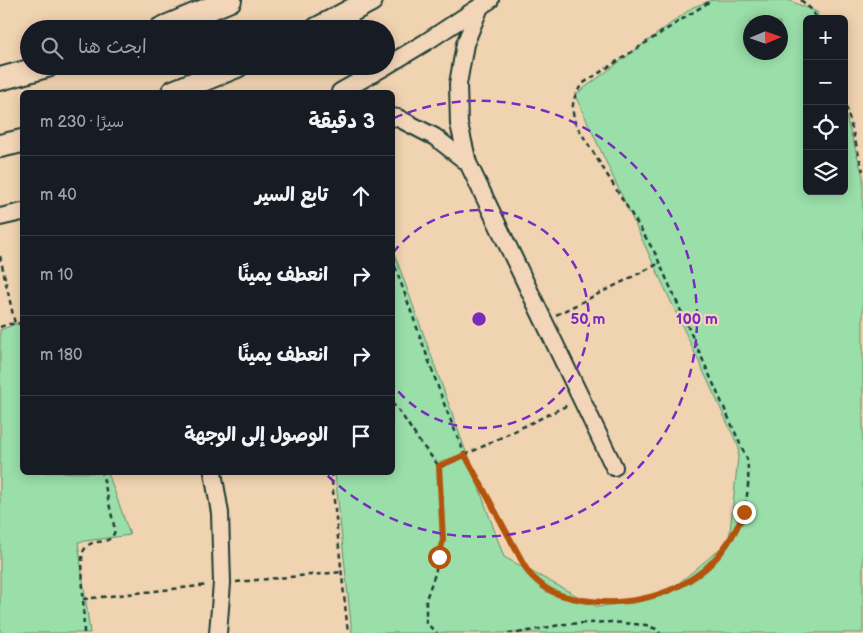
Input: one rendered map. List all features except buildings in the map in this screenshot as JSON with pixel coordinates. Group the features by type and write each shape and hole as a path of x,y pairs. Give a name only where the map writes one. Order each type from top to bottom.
{"street":[{"path":"182,20 230,0"},
{"path":"334,20 371,0"},
{"path":"395,61 485,3"},
{"path":"485,3 465,44 458,84 459,124 468,164 614,467"},
{"path":"0,79 20,73"},
{"path":"178,90 215,75"},
{"path":"344,90 370,75"},
{"path":"395,118 435,137 468,164"},
{"path":"0,146 20,142"},
{"path":"0,217 20,212"},
{"path":"214,475 220,513 222,583 218,633"}],"path":[{"path":"395,266 446,409 465,455 528,572 542,585 568,598 607,603 638,600 660,594 693,578 715,559 732,537 744,512 748,486 746,459 660,263 638,223 575,123 572,106 582,84 712,0"},
{"path":"801,0 815,15"},
{"path":"846,105 863,171"},
{"path":"0,256 15,324"},
{"path":"544,321 660,263"},
{"path":"0,327 20,323"},
{"path":"439,466 581,398"},
{"path":"395,406 439,466 443,540 435,574 426,599 426,623 437,633"},
{"path":"84,633 82,555 84,547 90,542 107,540 114,535 115,530 103,475"},
{"path":"331,475 348,633"},
{"path":"508,633 519,633 565,624 612,622 646,625 660,633"}],"green space":[{"path":"712,0 788,0 817,12 818,15 803,15 803,195 848,195 848,124 863,176 863,633 352,633 335,475 395,475 395,256 504,557 598,607 666,594 729,541 739,448 575,95 693,7"},
{"path":"15,324 20,325 20,475 109,475 130,535 78,542 90,633 0,633 0,330"}],"route":[{"path":"439,557 443,540 439,466 465,455 528,572 542,585 568,598 592,602 623,602 653,596 680,585 693,578 715,559 732,537 744,512"}]}
